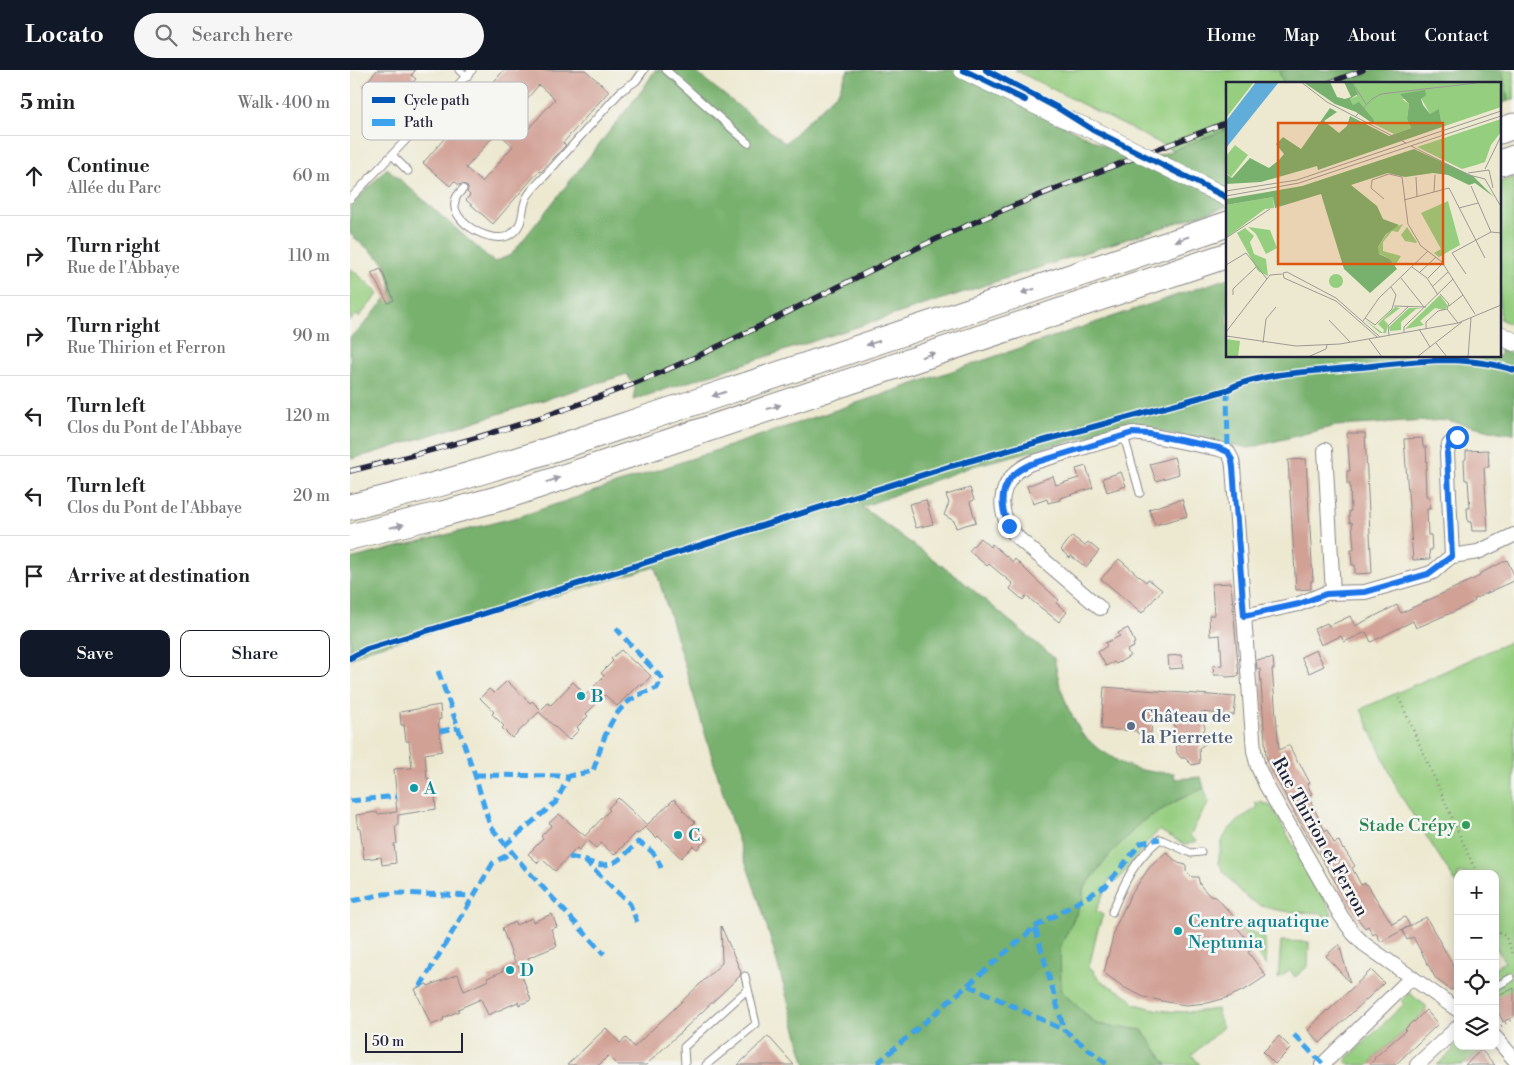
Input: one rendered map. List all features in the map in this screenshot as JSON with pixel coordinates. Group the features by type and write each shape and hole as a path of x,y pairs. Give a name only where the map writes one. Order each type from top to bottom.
{"highway":[{"path":"1502,130 1514,126"},
{"path":"1502,162 1514,158"},
{"path":"350,507 493,468 1226,225"},
{"path":"350,537 504,497 1226,256"}],"street":[{"path":"963,70 1056,115 1093,130 1226,197"},
{"path":"986,70 1058,108 1093,130"},
{"path":"1502,336 1514,342"},
{"name":"Rue Thirion et Ferron","path":"1124,436 1132,433 1149,434 1219,448 1228,452 1233,467 1254,751 1262,777 1347,926 1364,944 1454,1007"},
{"path":"1100,608 1013,532 1004,515 1003,495 1010,479 1018,470 1024,467 1124,436"},
{"path":"1452,556 1447,453 1449,445 1457,437"},
{"path":"1325,450 1333,593"},
{"path":"1244,616 1299,604 1321,595 1365,592 1428,574 1452,556 1478,552 1514,535"},
{"path":"1322,1065 1412,977"},
{"path":"1417,1065 1454,1031"},
{"path":"1499,1041 1514,1059"}],"lane":[{"path":"459,70 467,77"},
{"path":"462,82 472,70"},
{"path":"463,189 456,198 455,211 464,223 494,238 509,236 522,222 527,197 621,91 636,81 644,70"},
{"path":"666,70 748,143"},
{"path":"350,200 406,140"},
{"path":"392,155 408,171"},
{"path":"1124,436 1140,493"},
{"path":"1112,912 1125,881 1134,867 1148,849 1160,839 1191,853 1201,852"},
{"path":"706,1065 756,1024 745,976"},
{"path":"1499,985 1511,978"},
{"path":"686,1065 684,1047 748,989"}],"path":[{"path":"1399,698 1475,870"},
{"path":"1499,932 1506,937 1514,957"},
{"path":"1499,1027 1514,1018"}],"green space":[{"path":"655,70 693,70 785,143 838,92 848,70 953,70 1139,163 1226,130 1226,207 633,400 635,388 627,374 350,459 350,337 359,330 392,291 385,263 350,234 350,207 387,168 494,262 511,255 643,89"},
{"path":"1015,70 1278,70 1283,82 1226,82 1226,130 1173,150"},
{"path":"1278,70 1502,70 1508,101 1502,103 1502,82 1283,82"},
{"path":"1502,70 1514,70 1514,99 1508,101"},
{"path":"1514,177 1514,326 1502,320 1502,181"},
{"path":"350,268 379,293 359,317 356,315 350,321"},
{"path":"1226,279 1226,358 1502,358 1502,349 1514,355 1514,433 1503,433 1446,420 1335,426 1249,448 1131,426 973,466 862,507 960,579 1054,658 1060,686 1068,708 1082,734 1096,747 1121,763 1137,769 1174,773 1175,779 1201,777 1204,788 1178,800 1141,822 1112,852 1083,889 1083,899 1060,947 1061,991 1096,1024 1142,1030 1167,1065 806,1065 763,913 731,820 655,567 367,650 350,659 350,559 521,516"},
{"name":"Stade Crépy","path":"1514,640 1514,1004 1499,1013 1499,965 1505,962 1499,952 1499,870 1454,870 1454,880 1399,793 1361,709"},
{"path":"1204,788 1209,803 1190,836 1197,841 1185,845 1159,830 1118,880 1110,878 1096,911 1103,915 1089,968 1093,970 1096,976 1106,984 1125,994 1133,1003 1154,1009 1174,1012 1195,1012 1217,1009 1220,1023 1223,1027 1192,1055 1200,1065 1167,1065 1142,1030 1096,1024 1061,991 1060,947 1083,900 1083,890 1112,852 1141,822 1178,800"},
{"path":"1260,802 1271,806 1332,913 1327,920 1323,920 1323,913 1284,911 1258,904 1238,889 1219,863 1221,844 1228,831 1233,825 1258,807 1255,804"},
{"path":"1239,926 1265,938 1266,966 1237,927"},
{"path":"1281,941 1309,942 1308,966 1295,977 1290,970 1278,979"},
{"path":"1409,993 1426,1006 1426,1010 1374,1058 1369,1065 1350,1065 1346,1060 1404,1004 1401,1001"},
{"path":"1454,1036 1454,1050 1481,1050 1463,1065 1437,1065 1453,1050"}],"building":[{"path":"377,70 416,70 411,75 416,79 413,82 366,82"},
{"path":"504,70 585,70 609,91 563,143 566,145 541,172 539,171 493,224 466,200 470,195 467,192 468,188 466,185 459,185 454,181 450,186 423,163 443,140 490,140 466,168 482,182 513,146 506,140 528,140 528,129 555,99 539,85 528,98 528,82 494,82"},
{"path":"381,269 394,300 388,303 371,273"},
{"path":"1347,433 1365,433 1372,573 1355,574 1355,565 1352,565 1351,550 1354,550 1352,522 1350,523 1349,516 1349,511 1351,511 1350,484 1347,484 1347,471 1350,471"},
{"path":"1422,438 1423,447 1426,447 1426,496 1429,496 1430,509 1427,509 1428,535 1431,535 1432,550 1429,550 1430,559 1413,560 1404,439"},
{"path":"1488,450 1489,467 1484,467 1488,531 1472,531 1471,522 1468,522 1467,508 1470,508 1464,460 1466,459 1466,451"},
{"path":"1174,457 1179,474 1156,481 1150,464"},
{"path":"1306,459 1313,581 1311,581 1311,589 1296,590 1288,460"},
{"path":"1086,466 1093,488 1060,498 1060,500 1048,503 1047,499 1033,504 1027,486 1053,476 1056,485 1079,478 1076,469"},
{"path":"1121,472 1126,486 1107,492 1103,478"},
{"path":"970,488 974,500 970,502 976,522 956,528 954,521 944,515 949,503 946,495"},
{"path":"1182,499 1187,516 1155,525 1149,509"},
{"path":"926,500 933,524 916,528 909,504"},
{"path":"1072,536 1085,546 1088,542 1099,551 1086,567 1071,556 1070,558 1061,550"},
{"path":"980,538 990,547 992,544 1013,562 1015,559 1059,600 1056,603 1067,612 1059,622 1026,596 1023,600 1010,589 1013,584 989,564 987,566 969,551"},
{"path":"1119,559 1146,582 1148,579 1162,590 1142,613 1101,579"},
{"path":"1507,560 1514,575 1514,581 1474,599 1475,601 1453,612 1416,628 1413,621 1371,642 1366,632 1344,642 1341,636 1321,645 1314,629 1327,623 1329,626 1350,616 1355,626 1397,605 1401,613 1480,576 1479,574"},
{"path":"1231,583 1239,676 1226,677 1225,675 1214,675 1213,666 1222,665 1220,635 1210,636 1209,615 1214,615 1212,584"},
{"path":"1128,628 1135,643 1133,644 1134,647 1127,650 1130,656 1116,664 1114,662 1106,666 1098,652 1107,646 1105,643 1120,636 1118,633"},
{"name":"B","path":"621,650 651,676 642,686 639,684 617,706 605,695 586,714 588,716 577,727 579,730 569,740 539,712 512,738 502,728 504,726 492,714 494,712 480,698 489,689 494,693 507,681 530,703 532,701 541,710 548,703 551,705 573,682 586,695 604,676 601,673 613,661 611,659"},
{"path":"1316,650 1324,666 1309,673 1301,657"},
{"path":"1181,655 1183,668 1169,669 1168,656"},
{"path":"1273,658 1274,669 1272,669 1279,750 1289,745 1310,783 1307,784 1312,794 1308,796 1325,831 1327,830 1334,843 1339,841 1355,866 1352,868 1361,885 1367,884 1392,924 1405,917 1410,926 1381,942 1376,933 1373,935 1368,926 1365,928 1355,915 1296,816 1266,756 1260,669 1257,669 1256,660"},
{"name":"Château de la Pierrette","path":"1104,687 1236,697 1234,715 1200,712 1205,728 1202,734 1208,742 1199,748 1200,763 1192,765 1177,753 1174,722 1152,720 1151,734 1137,733 1137,731 1101,729"},
{"name":"A","path":"440,705 441,719 438,720 442,751 425,754 427,779 430,779 432,796 435,796 436,809 398,815 398,826 395,826 397,843 394,844 396,863 382,865 381,857 364,859 360,828 358,829 356,815 397,812 394,769 412,768 409,741 406,741 404,725 401,725 400,712"},
{"name":"C","path":"618,798 647,825 674,799 682,810 695,822 692,825 707,839 697,849 693,846 681,858 658,836 656,838 645,827 638,834 636,833 614,855 601,843 596,848 588,840 579,850 577,848 555,871 542,859 538,863 528,854 543,839 541,836 552,825 549,823 559,814 585,836 610,810 608,808"},
{"name":"Centre aquatique Neptunia","path":"1166,852 1178,863 1186,865 1186,871 1192,877 1198,877 1200,885 1210,896 1216,897 1234,917 1231,920 1254,948 1248,952 1266,976 1248,988 1229,997 1208,1003 1186,1005 1144,997 1125,988 1104,973 1115,928 1130,896 1149,868"},
{"name":"D","path":"552,914 557,927 551,929 557,946 528,958 529,961 518,965 531,1000 519,1005 518,1002 488,1015 481,999 458,1009 459,1011 443,1018 444,1020 431,1025 415,989 458,974 464,991 489,980 487,978 515,963 502,928 515,922 516,925 532,918 533,922"},
{"path":"1426,917 1454,967 1454,989 1451,990 1436,979 1413,937 1407,940 1402,930"},
{"path":"721,926 741,972 740,976 646,1065 617,1065 608,1056 599,1065 567,1065 606,1028 620,1043 626,1038 634,1047 722,963"},
{"path":"1339,944 1350,983 1326,956"},
{"path":"1371,970 1384,983 1320,1043 1308,1030"},
{"path":"1514,988 1514,1016 1503,1022 1499,1013 1499,996"},
{"path":"1426,1010 1438,1024 1395,1065 1369,1065 1374,1058"},
{"path":"768,1036 794,1065 738,1065"},
{"path":"1279,1036 1291,1048 1275,1064 1263,1052"},
{"path":"1481,1050 1495,1065 1465,1065"}],"railway":[{"path":"1331,82 1363,70"},
{"path":"350,471 513,427 632,384 705,353 941,237 1048,192 1226,123"}],"marked path":[{"path":"1227,390 1228,452"},
{"path":"475,775 569,776 593,771 603,740 619,711 635,697 657,688 662,678 616,628"},
{"path":"438,671 475,775 490,826 526,869 604,954"},
{"path":"440,731 458,728"},
{"path":"505,845 556,802 569,776"},
{"path":"350,801 397,796"},
{"path":"1035,927 1106,886 1141,843 1160,839"},
{"path":"584,860 602,865 608,864 620,859 638,842 652,852 661,868"},
{"path":"420,987 493,863 511,853"},
{"path":"569,857 584,860 630,904 637,922"},
{"path":"352,901 397,893 472,896"},
{"path":"880,1065 880,1061 1035,927 1064,1030 1108,1065"},
{"path":"968,985 1064,1030"},
{"path":"1294,1035 1323,1064"}],"cycle path":[{"path":"963,70 1025,100"},
{"path":"986,70 1058,108 1093,130 1226,197"},
{"path":"350,658 367,649 951,466 1227,390 1253,380 1304,372 1438,360 1482,363 1514,370"}],"place":[{"name":"B","path":"581,696"},
{"name":"Château de la Pierrette","path":"1131,726"},
{"name":"A","path":"414,788"},
{"name":"Stade Crépy","path":"1466,825"},
{"name":"C","path":"678,835"},
{"name":"Centre aquatique Neptunia","path":"1178,931"},
{"name":"D","path":"510,970"}],"route":[{"path":"1009,526 1003,509 1003,495 1006,484 1018,470 1031,464 1132,433 1149,434 1219,448 1230,454 1233,467 1244,616 1299,604 1326,594 1365,592 1433,572 1452,556 1447,449 1457,437"}]}
